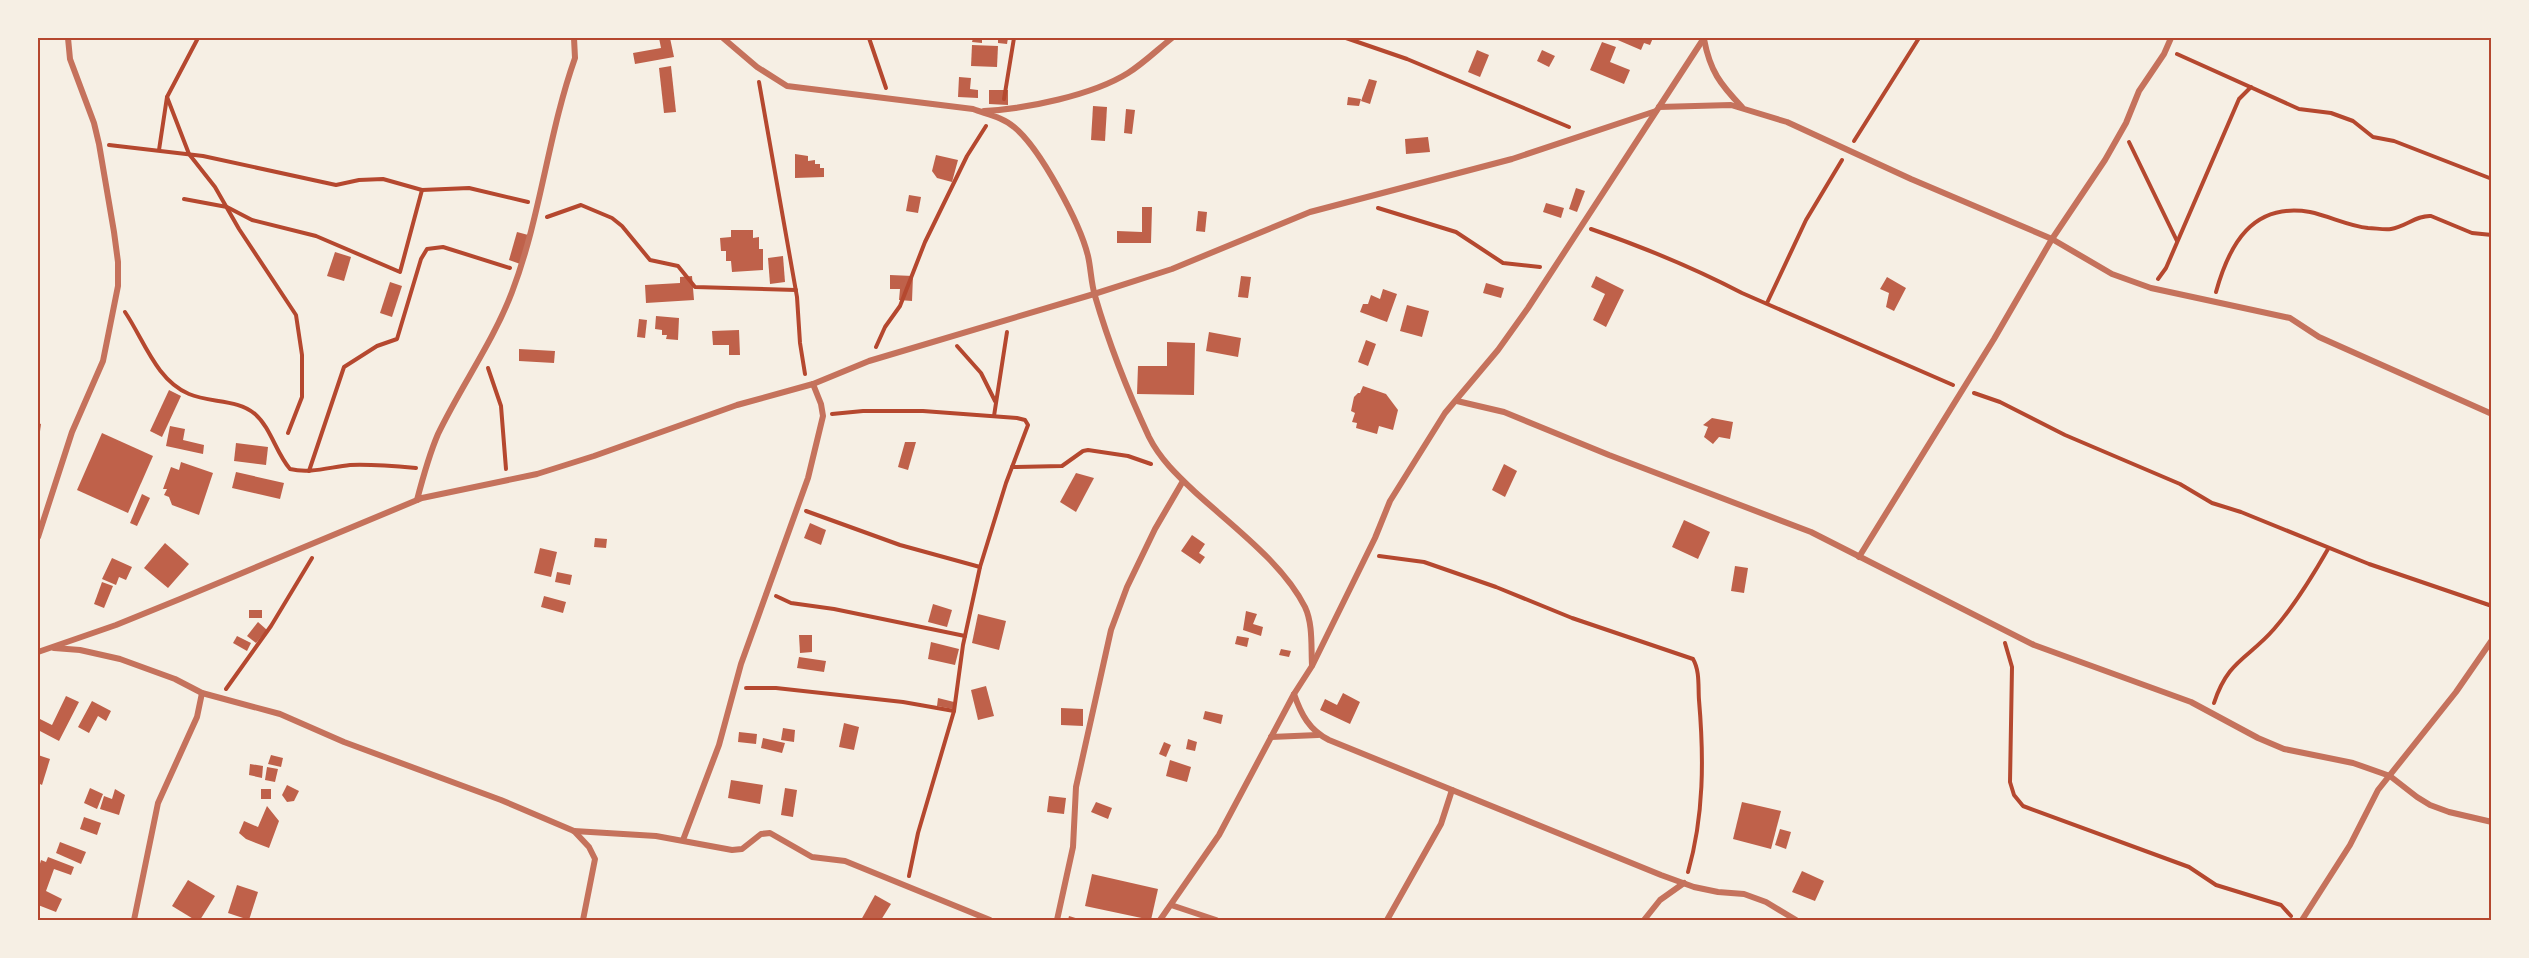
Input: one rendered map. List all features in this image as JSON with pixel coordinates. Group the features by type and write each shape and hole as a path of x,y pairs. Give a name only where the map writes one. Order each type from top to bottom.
{"street":[{"path":"38,537 72,432 103,361 116,297 118,262 99,144 94,123 70,59 68,38"},
{"path":"417,500 438,434 483,353 512,293 534,223 542,180 575,58 573,38"},
{"path":"723,38 757,66 787,86 978,111 1014,126 1060,190 1088,255 1094,294 1121,370 1149,438 1159,456 1174,472 1275,565 1305,607 1310,622 1312,666"},
{"path":"978,111 1002,110 1062,98 1116,80 1130,72 1172,38"},
{"path":"1704,38 1710,65 1718,80 1743,108"},
{"path":"1160,921 1219,835 1270,737 1312,666 1390,501 1435,428 1498,350 1552,272 1704,38"},
{"path":"1859,557 2052,239 2085,192 2123,129 2139,91 2171,38"},
{"path":"38,652 148,612 417,500 537,474 717,412 810,385 869,361 1172,269 1310,212 1512,159 1658,109 1713,105 1743,108 1787,122 2052,239 2112,274 2151,288 2290,318 2319,337 2492,414"},
{"path":"683,840 719,746 735,688 808,478 823,416 821,404 810,385"},
{"path":"1457,401 1504,412 1609,455 1811,532 2034,645 2191,702 2258,738 2284,749 2354,763 2390,776 2430,805 2492,822"},
{"path":"1057,921 1073,847 1076,787 1111,630 1127,587 1155,529 1183,481"},
{"path":"2302,921 2350,845 2378,790 2456,692 2492,640"},
{"path":"50,648 80,650 120,659 175,679 202,693 280,714 344,742 501,800 574,831 656,836 737,850 746,847 761,834 770,833 812,857 844,861 990,921"},
{"path":"134,921 158,803 197,717 202,693"},
{"path":"1294,694 1301,714 1318,735"},
{"path":"1270,737 1318,735 1684,883 1718,892 1744,894 1767,902 1796,921"},
{"path":"1386,921 1441,824 1452,790"},
{"path":"574,831 590,847 595,859 583,921"},
{"path":"1644,921 1660,900 1684,883"},
{"path":"1171,905 1216,921"}],"path":[{"path":"159,150 167,97 198,38"},
{"path":"869,38 890,99"},
{"path":"1002,110 1014,38"},
{"path":"1346,38 1407,59 1587,134"},
{"path":"1767,303 1806,220 1919,38"},
{"path":"2166,49 2299,109 2331,113 2353,121 2373,136 2394,141 2492,179"},
{"path":"757,66 796,290 800,343 810,385"},
{"path":"2151,288 2166,268 2239,99 2251,87"},
{"path":"167,97 189,154 215,187 296,315 302,355 302,397 288,433"},
{"path":"869,361 885,327 900,306 926,242 967,156 994,116"},
{"path":"2123,129 2177,241"},
{"path":"99,144 189,154 319,183 336,185 359,180 383,179 422,189 469,188 512,200 538,203"},
{"path":"184,199 227,207 252,220 315,236 344,246 400,272 422,189"},
{"path":"1348,201 1404,214 1456,232 1503,263 1534,265 1552,272"},
{"path":"534,223 572,208 581,206 590,208 622,226 650,260 683,269 695,287 796,290"},
{"path":"2213,303 2223,266 2234,243 2255,222 2274,214 2292,210 2309,212 2365,227 2391,229 2425,216 2431,216 2472,233 2492,235"},
{"path":"1582,226 1634,244 1962,389 2000,402 2065,435 2180,484 2212,503 2241,512 2328,549 2492,606"},
{"path":"309,471 344,367 376,346 398,339 421,259 427,249 443,248 519,271"},
{"path":"116,297 157,366 172,384 189,394 248,408 258,417 290,469 309,471 349,465 426,469"},
{"path":"994,416 1009,320"},
{"path":"948,337 968,356 981,373 996,403"},
{"path":"483,353 501,406 507,480"},
{"path":"823,416 863,411 923,411 1017,418 1028,423 980,567 965,636 954,711 918,834 907,887"},
{"path":"1012,467 1062,466 1083,451 1096,450 1128,456 1174,472"},
{"path":"797,508 900,545 980,567"},
{"path":"220,698 271,626 322,538"},
{"path":"2211,713 2228,672 2240,658 2258,646 2275,628 2308,583 2328,549"},
{"path":"1366,555 1424,562 1496,587 1572,618 1693,659 1698,682 1702,730 1701,788 1698,831 1684,883"},
{"path":"768,591 791,603 834,609 965,636"},
{"path":"2000,628 2012,667 2010,782 2014,795 2023,806 2189,867 2216,885 2281,905 2294,921"},
{"path":"735,688 776,688 903,702 954,711"}],"building":[{"path":"659,38 670,38 674,57 635,64 633,53 661,48"},
{"path":"973,38 982,38 982,43 972,42"},
{"path":"998,38 1008,38 1007,44 998,43"},
{"path":"1613,38 1642,40 1653,38 1650,45 1644,43 1641,50"},
{"path":"1602,42 1616,47 1610,62 1630,70 1624,84 1590,70"},
{"path":"972,45 998,46 997,67 971,66"},
{"path":"1477,50 1489,55 1480,77 1468,72"},
{"path":"1542,50 1555,56 1549,67 1537,61"},
{"path":"671,66 676,112 664,113 659,68"},
{"path":"959,77 971,78 970,89 978,90 978,98 958,97"},
{"path":"1369,79 1377,81 1370,104 1361,101"},
{"path":"989,90 1008,90 1008,105 989,104"},
{"path":"1348,97 1361,99 1359,106 1347,105"},
{"path":"1093,106 1107,107 1105,141 1091,140"},
{"path":"1126,109 1135,110 1132,134 1124,133"},
{"path":"1428,137 1430,152 1406,154 1405,139"},
{"path":"795,154 808,156 808,161 815,160 815,164 820,164 820,168 824,168 824,177 795,178"},
{"path":"936,155 958,160 952,182 937,178 932,171"},
{"path":"1576,188 1585,191 1577,212 1569,209"},
{"path":"909,195 921,197 918,213 906,211"},
{"path":"1546,203 1564,208 1561,218 1543,212"},
{"path":"1142,207 1152,207 1151,243 1117,243 1117,231 1142,232"},
{"path":"1198,211 1207,212 1205,232 1196,231"},
{"path":"731,230 753,230 753,238 759,237 759,249 763,249 763,270 732,272 731,261 726,261 726,251 721,251 720,238 731,237"},
{"path":"517,232 532,236 523,265 509,260"},
{"path":"335,252 351,257 344,281 327,276"},
{"path":"783,256 785,282 770,284 768,258"},
{"path":"890,275 913,276 912,301 899,300 900,289 890,289"},
{"path":"692,276 694,300 646,303 645,285 680,283 680,277"},
{"path":"1241,276 1251,277 1248,298 1238,297"},
{"path":"1596,276 1624,290 1606,327 1593,320 1605,294 1591,287"},
{"path":"1887,277 1906,288 1894,311 1886,307 1889,293 1880,289"},
{"path":"390,282 402,286 392,317 380,313"},
{"path":"1486,283 1504,288 1501,298 1483,293"},
{"path":"1383,289 1397,294 1387,322 1360,312 1363,304 1368,304 1371,295 1380,299"},
{"path":"1407,305 1429,311 1422,337 1400,331"},
{"path":"656,316 679,318 678,340 666,339 667,335 662,335 662,330 655,329"},
{"path":"639,319 647,320 645,338 637,337"},
{"path":"739,330 740,355 729,355 729,345 713,345 712,331"},
{"path":"1209,332 1241,338 1238,357 1206,351"},
{"path":"1366,340 1376,344 1368,366 1358,362"},
{"path":"1167,342 1195,343 1194,395 1137,394 1138,366 1167,366"},
{"path":"519,349 555,351 554,363 519,361"},
{"path":"1363,386 1386,394 1398,410 1393,430 1379,426 1377,434 1356,428 1357,423 1352,422 1355,413 1351,411 1354,397 1360,393"},
{"path":"169,390 181,396 162,437 150,431"},
{"path":"1712,418 1733,422 1730,439 1719,437 1713,444 1704,437 1708,427 1703,425"},
{"path":"38,423 41,424 39,439 38,439"},
{"path":"170,426 185,429 183,440 204,445 203,454 166,446"},
{"path":"102,433 153,456 128,513 77,490"},
{"path":"905,442 916,442 908,470 898,467"},
{"path":"236,443 268,447 266,465 234,461"},
{"path":"181,462 213,473 199,515 172,505 169,497 164,495 167,489 163,489 171,467 179,470"},
{"path":"1504,464 1517,471 1505,497 1492,490"},
{"path":"236,472 284,483 280,499 232,488"},
{"path":"1076,473 1094,478 1076,512 1060,502"},
{"path":"142,494 150,498 137,526 130,523"},
{"path":"1684,520 1710,532 1698,559 1672,547"},
{"path":"810,523 826,530 821,545 804,538"},
{"path":"1192,535 1205,544 1199,553 1205,557 1200,564 1181,551"},
{"path":"595,538 607,539 606,548 594,547"},
{"path":"165,543 189,564 168,588 144,568"},
{"path":"540,548 557,552 551,577 534,573"},
{"path":"112,558 132,567 126,580 119,577 116,585 102,579"},
{"path":"1735,566 1748,568 1744,593 1731,591"},
{"path":"557,572 572,575 570,585 555,582"},
{"path":"102,582 113,586 104,608 94,604"},
{"path":"544,596 566,602 563,613 541,607"},
{"path":"933,604 952,610 947,627 928,622"},
{"path":"249,610 262,610 262,618 249,618"},
{"path":"1246,611 1257,614 1253,624 1263,627 1261,636 1243,630"},
{"path":"978,614 1006,621 999,650 972,643"},
{"path":"258,622 267,630 256,643 247,636"},
{"path":"799,635 812,635 812,652 800,653"},
{"path":"237,636 251,643 247,651 233,643"},
{"path":"1237,636 1249,638 1247,647 1235,644"},
{"path":"931,642 959,649 955,665 928,659"},
{"path":"1281,649 1291,651 1289,657 1279,655"},
{"path":"799,657 826,661 824,672 797,668"},
{"path":"986,686 994,716 978,720 971,690"},
{"path":"1343,693 1360,702 1350,724 1320,710 1325,699 1337,705"},
{"path":"66,696 79,702 59,741 38,730 38,718 52,725"},
{"path":"938,698 954,702 953,709 937,706"},
{"path":"92,701 111,711 106,721 98,716 89,733 78,727"},
{"path":"1061,708 1083,709 1083,726 1061,725"},
{"path":"1205,711 1223,715 1221,724 1203,719"},
{"path":"844,723 859,727 854,750 839,747"},
{"path":"783,728 795,730 794,742 781,740"},
{"path":"739,732 757,734 756,744 738,742"},
{"path":"763,738 785,743 782,753 761,748"},
{"path":"1188,739 1197,742 1195,751 1186,749"},
{"path":"1164,742 1171,745 1166,757 1159,754"},
{"path":"38,755 50,759 42,785 38,783"},
{"path":"271,755 283,758 281,767 268,764"},
{"path":"1170,760 1191,767 1187,782 1166,776"},
{"path":"250,764 263,766 262,778 249,775"},
{"path":"267,767 278,769 275,782 265,780"},
{"path":"731,780 763,785 760,804 728,798"},
{"path":"287,785 299,791 294,801 287,802 282,795"},
{"path":"90,788 103,794 97,809 84,803"},
{"path":"785,788 797,790 793,817 781,815"},
{"path":"115,789 125,795 119,815 100,809 104,796 112,799"},
{"path":"261,789 271,789 271,799 261,799"},
{"path":"1049,796 1066,798 1064,814 1047,812"},
{"path":"1096,802 1112,808 1108,819 1091,812"},
{"path":"1742,802 1781,811 1771,849 1733,839"},
{"path":"267,806 279,821 269,848 246,839 239,833 244,821 258,827"},
{"path":"84,817 101,823 97,835 80,829"},
{"path":"1780,829 1791,832 1786,849 1775,845"},
{"path":"60,842 86,852 81,864 56,853"},
{"path":"48,857 74,867 71,875 54,869 46,891 62,899 56,912 38,905 38,871 41,860 46,862"},
{"path":"1802,871 1824,881 1815,901 1792,892"},
{"path":"1092,874 1158,889 1151,920 1085,906"},
{"path":"188,880 215,896 200,920 195,920 172,906"},
{"path":"237,885 258,892 249,920 228,913"},
{"path":"875,895 891,904 881,920 861,920"},
{"path":"1069,916 1082,920 1068,920"}]}
